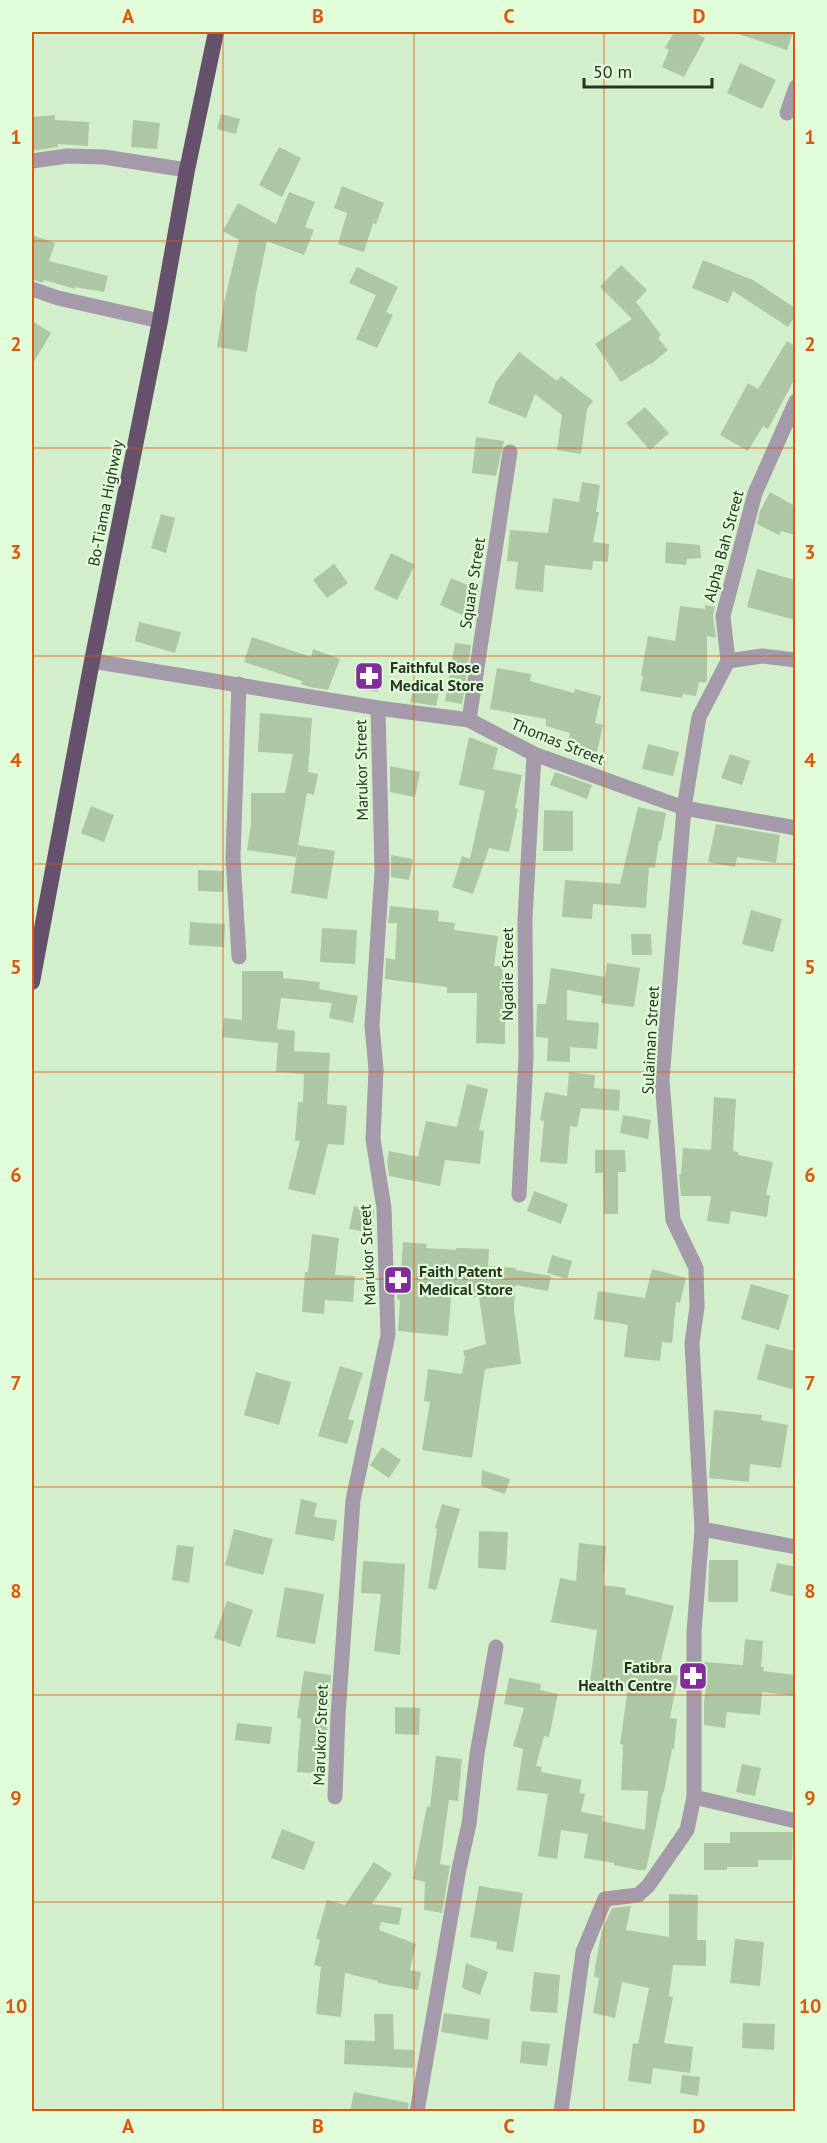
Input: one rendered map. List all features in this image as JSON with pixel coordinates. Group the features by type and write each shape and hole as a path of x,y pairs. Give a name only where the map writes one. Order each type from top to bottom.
{"highway":[{"name":"Bo-Tiama Highway","path":"32,982 187,170 216,32"}],"street":[{"path":"787,113 795,87"},
{"path":"32,161 67,156 104,157 187,170"},
{"path":"32,289 58,298 160,321"},
{"name":"Alpha Bah Street","path":"728,661 723,616 755,492 795,401"},
{"name":"Square Street","path":"469,720 510,452"},
{"path":"684,808 699,717 728,661 762,656 795,660"},
{"name":"Thomas Street","path":"92,661 378,708 469,720 534,754 684,808 795,828"},
{"path":"239,684 233,858 239,957"},
{"name":"Marukor Street","path":"335,1797 338,1715 353,1500 388,1335 384,1208 373,1139 376,1069 372,1026 382,871 378,708"},
{"name":"Ngadie Street","path":"519,1195 526,1058 525,919 534,754"},
{"name":"Sulaiman Street","path":"684,808 662,1080 673,1220 696,1268 697,1307 692,1343 702,1529"},
{"path":"561,2112 583,1952 595,1920 605,1899 638,1895 648,1886 687,1830 694,1797 694,1632 702,1529 795,1547"},
{"path":"417,2112 459,1869 469,1824 477,1754 496,1647"},
{"path":"694,1797 795,1821"}],"building":[{"path":"674,32 693,32 705,38 684,77 662,67 669,50 665,48"},
{"path":"738,32 793,32 787,50 738,34"},
{"path":"740,63 776,80 762,109 727,93"},
{"path":"221,114 240,119 236,134 217,129"},
{"path":"55,115 55,120 89,122 88,146 58,144 58,147 32,151 32,117"},
{"path":"133,120 160,123 157,149 131,147"},
{"path":"279,147 301,158 282,197 259,185"},
{"path":"342,186 384,203 376,224 373,223 364,252 338,244 347,213 334,208"},
{"path":"289,192 315,202 305,227 314,230 304,255 267,241 247,352 217,347 224,303 239,240 223,231 238,203 276,224"},
{"path":"32,235 55,243 49,261 108,276 104,292 75,287 75,289 32,279"},
{"path":"703,260 753,280 795,308 795,316 788,327 733,291 728,303 692,288"},
{"path":"621,265 647,290 636,302 661,335 658,338 668,350 650,365 621,382 595,344 632,319 600,287"},
{"path":"357,267 398,287 386,312 393,315 377,348 356,339 376,295 349,283"},
{"path":"32,321 51,333 32,365"},
{"path":"787,341 795,346 795,378 768,429 763,426 748,451 720,435 748,383 758,389"},
{"path":"519,352 557,381 561,376 593,401 587,409 581,454 557,450 562,415 535,394 526,418 488,403 496,382"},
{"path":"645,407 669,433 650,450 626,423"},
{"path":"476,437 504,441 496,476 472,473"},
{"path":"582,482 600,485 596,512 599,512 593,542 609,544 608,562 593,561 592,570 545,565 543,592 515,589 518,562 507,561 510,530 548,533 553,498 579,502"},
{"path":"770,492 795,506 795,535 781,531 779,535 757,524 760,511"},
{"path":"161,514 175,518 166,553 151,548"},
{"path":"666,542 700,545 701,558 687,559 686,565 665,563"},
{"path":"391,553 415,565 397,600 374,589"},
{"path":"334,564 348,583 327,598 313,580"},
{"path":"757,569 795,580 795,620 747,607"},
{"path":"451,578 479,590 469,618 440,605"},
{"path":"705,605 715,607 713,617 716,638 707,636 707,681 699,682 696,696 683,694 682,698 640,691 648,636 675,641 680,606 705,609"},
{"path":"139,622 181,632 175,653 135,641"},
{"path":"252,637 311,657 313,649 340,659 328,690 309,687 301,684 302,681 244,662"},
{"path":"455,643 471,645 462,704 445,701"},
{"path":"497,668 531,674 530,681 574,693 575,689 601,696 595,723 603,725 597,752 567,745 570,733 546,726 546,719 490,709"},
{"path":"361,672 380,674 378,692 358,689"},
{"path":"414,687 439,692 436,706 410,702"},
{"path":"260,713 312,718 308,772 318,774 314,795 307,793 296,857 247,850 251,824 251,793 285,793 293,754 258,752"},
{"path":"469,737 498,748 493,769 522,775 509,852 489,848 473,894 452,887 462,856 470,859 485,791 459,785"},
{"path":"648,744 679,752 673,776 642,769"},
{"path":"730,754 750,761 742,785 721,778"},
{"path":"390,766 420,772 415,797 390,792"},
{"path":"555,772 592,785 587,799 550,785"},
{"path":"91,806 114,815 104,842 81,833"},
{"path":"638,807 666,813 655,868 649,867 646,908 593,904 592,919 562,917 565,880 620,884"},
{"path":"544,810 573,811 573,851 543,851"},
{"path":"716,824 780,835 776,863 737,857 735,867 708,862"},
{"path":"298,845 335,851 327,899 291,893"},
{"path":"391,855 413,859 409,880 391,877"},
{"path":"198,870 224,871 223,892 198,891"},
{"path":"390,906 439,911 438,921 455,923 454,930 498,936 494,966 502,966 505,1044 476,1043 477,993 447,993 447,987 385,979 386,958 395,960 397,923 388,923"},
{"path":"751,910 782,919 773,952 742,944"},
{"path":"190,922 225,924 224,947 189,945"},
{"path":"322,928 357,930 355,964 320,962"},
{"path":"631,934 651,934 652,955 632,955"},
{"path":"607,963 640,968 634,1007 601,1003 602,996 567,990 567,1020 599,1023 597,1049 570,1047 570,1062 547,1061 548,1038 536,1037 537,1004 546,1004 551,968 605,977"},
{"path":"242,971 283,971 283,978 320,982 319,989 358,996 353,1023 329,1018 332,1003 281,998 277,1029 295,1031 294,1051 330,1053 327,1104 347,1106 344,1145 328,1144 315,1195 288,1189 300,1141 295,1141 298,1102 303,1102 304,1074 276,1072 278,1043 222,1037 224,1018 242,1020"},
{"path":"569,1072 595,1075 594,1088 620,1090 619,1111 581,1108 577,1127 570,1126 567,1164 540,1162 544,1121 540,1120 545,1092 567,1096"},
{"path":"467,1084 488,1089 479,1130 484,1131 480,1164 445,1160 440,1186 389,1176 387,1162 389,1151 418,1157 426,1121 457,1127"},
{"path":"714,1097 736,1099 733,1151 738,1152 738,1155 773,1162 766,1195 770,1195 767,1217 731,1211 729,1224 707,1221 711,1196 681,1196 679,1174 681,1174 683,1148 711,1150"},
{"path":"623,1115 651,1120 648,1139 620,1133"},
{"path":"595,1150 625,1150 626,1172 618,1172 618,1214 604,1214 603,1173 595,1173"},
{"path":"534,1191 568,1204 561,1224 527,1211"},
{"path":"354,1206 374,1210 372,1233 349,1229"},
{"path":"312,1234 339,1238 335,1275 355,1276 353,1302 325,1300 324,1314 302,1312 305,1272 308,1272"},
{"path":"403,1242 427,1244 426,1248 489,1249 488,1266 516,1268 516,1270 551,1276 548,1291 515,1285 514,1309 521,1364 485,1369 472,1458 422,1450 430,1402 424,1401 428,1369 462,1374 465,1357 463,1351 486,1344 479,1297 451,1297 448,1336 398,1331 400,1301 397,1298"},
{"path":"552,1255 572,1261 567,1279 547,1273"},
{"path":"652,1269 686,1278 680,1303 676,1302 672,1343 662,1342 660,1361 624,1357 628,1325 594,1319 598,1291 645,1298"},
{"path":"751,1284 789,1295 779,1330 741,1319"},
{"path":"766,1344 795,1351 795,1390 757,1379"},
{"path":"340,1366 363,1373 348,1419 354,1421 347,1444 318,1436"},
{"path":"256,1372 291,1382 279,1425 244,1415"},
{"path":"714,1410 762,1415 761,1420 788,1425 781,1468 750,1464 749,1482 709,1478"},
{"path":"382,1447 401,1460 389,1478 370,1465"},
{"path":"482,1470 510,1479 505,1494 481,1486"},
{"path":"301,1499 317,1503 314,1517 337,1520 334,1541 295,1534"},
{"path":"442,1504 460,1509 436,1590 428,1588 437,1529 435,1528"},
{"path":"234,1529 273,1539 263,1575 225,1565"},
{"path":"479,1531 508,1532 506,1570 478,1568"},
{"path":"579,1543 606,1546 603,1585 626,1588 625,1594 674,1606 658,1672 678,1676 670,1718 677,1719 674,1749 672,1749 646,1870 584,1858 588,1834 561,1830 557,1859 538,1856 548,1794 517,1790 523,1749 513,1746 524,1708 504,1704 509,1678 541,1684 540,1690 558,1694 549,1737 544,1736 536,1766 542,1767 541,1772 582,1780 579,1793 585,1794 581,1812 603,1816 602,1821 645,1830 648,1791 621,1790 623,1745 620,1744 628,1688 590,1682 597,1630 551,1622 560,1578 576,1581"},
{"path":"177,1545 194,1547 189,1583 172,1580"},
{"path":"709,1560 738,1560 738,1602 708,1602"},
{"path":"363,1561 405,1564 400,1655 374,1651 381,1594 361,1593"},
{"path":"777,1563 795,1567 795,1597 770,1591"},
{"path":"285,1587 324,1594 315,1644 276,1637"},
{"path":"227,1601 253,1610 240,1647 214,1638"},
{"path":"745,1639 763,1641 761,1667 764,1667 763,1671 795,1675 795,1696 762,1692 760,1715 727,1712 725,1728 704,1725 707,1680 704,1679 704,1662 743,1665"},
{"path":"304,1671 331,1675 324,1774 297,1772 301,1719 297,1718"},
{"path":"395,1707 420,1708 419,1735 395,1734"},
{"path":"237,1723 272,1727 270,1744 235,1740"},
{"path":"436,1756 462,1759 458,1801 449,1800 440,1864 450,1866 442,1913 424,1910 425,1882 413,1879 427,1806 430,1807"},
{"path":"742,1764 761,1768 755,1796 736,1792"},
{"path":"282,1829 315,1842 304,1870 271,1858"},
{"path":"730,1832 793,1832 792,1860 758,1860 758,1867 704,1870 704,1843 730,1843"},
{"path":"374,1862 392,1874 372,1904 402,1908 399,1925 381,1922 379,1930 416,1944 410,1970 421,1972 418,1990 378,1983 378,1981 345,1973 341,2017 316,2014 321,1967 314,1965 320,1940 316,1938 327,1900 345,1905"},
{"path":"479,1886 523,1893 513,1952 496,1949 497,1942 470,1937"},
{"path":"669,1894 698,1895 697,1940 706,1940 706,1966 673,1965 669,1996 673,1997 664,2043 693,2047 690,2073 653,2068 651,2084 628,2081 633,2043 638,2044 649,1988 622,1982 615,2018 593,2013 599,1978 594,1977 595,1967 602,1930 612,1908 631,1906 626,1930 669,1937"},
{"path":"735,1939 764,1942 760,1986 730,1983"},
{"path":"466,1963 488,1972 480,1995 462,1988"},
{"path":"534,1972 560,1975 557,2013 530,2011"},
{"path":"444,2013 490,2019 488,2040 441,2032"},
{"path":"374,2014 393,2014 394,2049 414,2050 413,2068 344,2064 345,2040 375,2041"},
{"path":"743,2023 775,2024 774,2050 742,2048"},
{"path":"522,2041 550,2044 547,2066 520,2063"},
{"path":"682,2075 700,2077 698,2096 680,2093"},
{"path":"354,2092 409,2103 407,2112 350,2112"}],"place":[{"name":"Faithful Rose Medical Store","path":"369,676"},
{"name":"Faith Patent Medical Store","path":"398,1280"},
{"name":"Fatibra Health Centre","path":"693,1676"}]}
